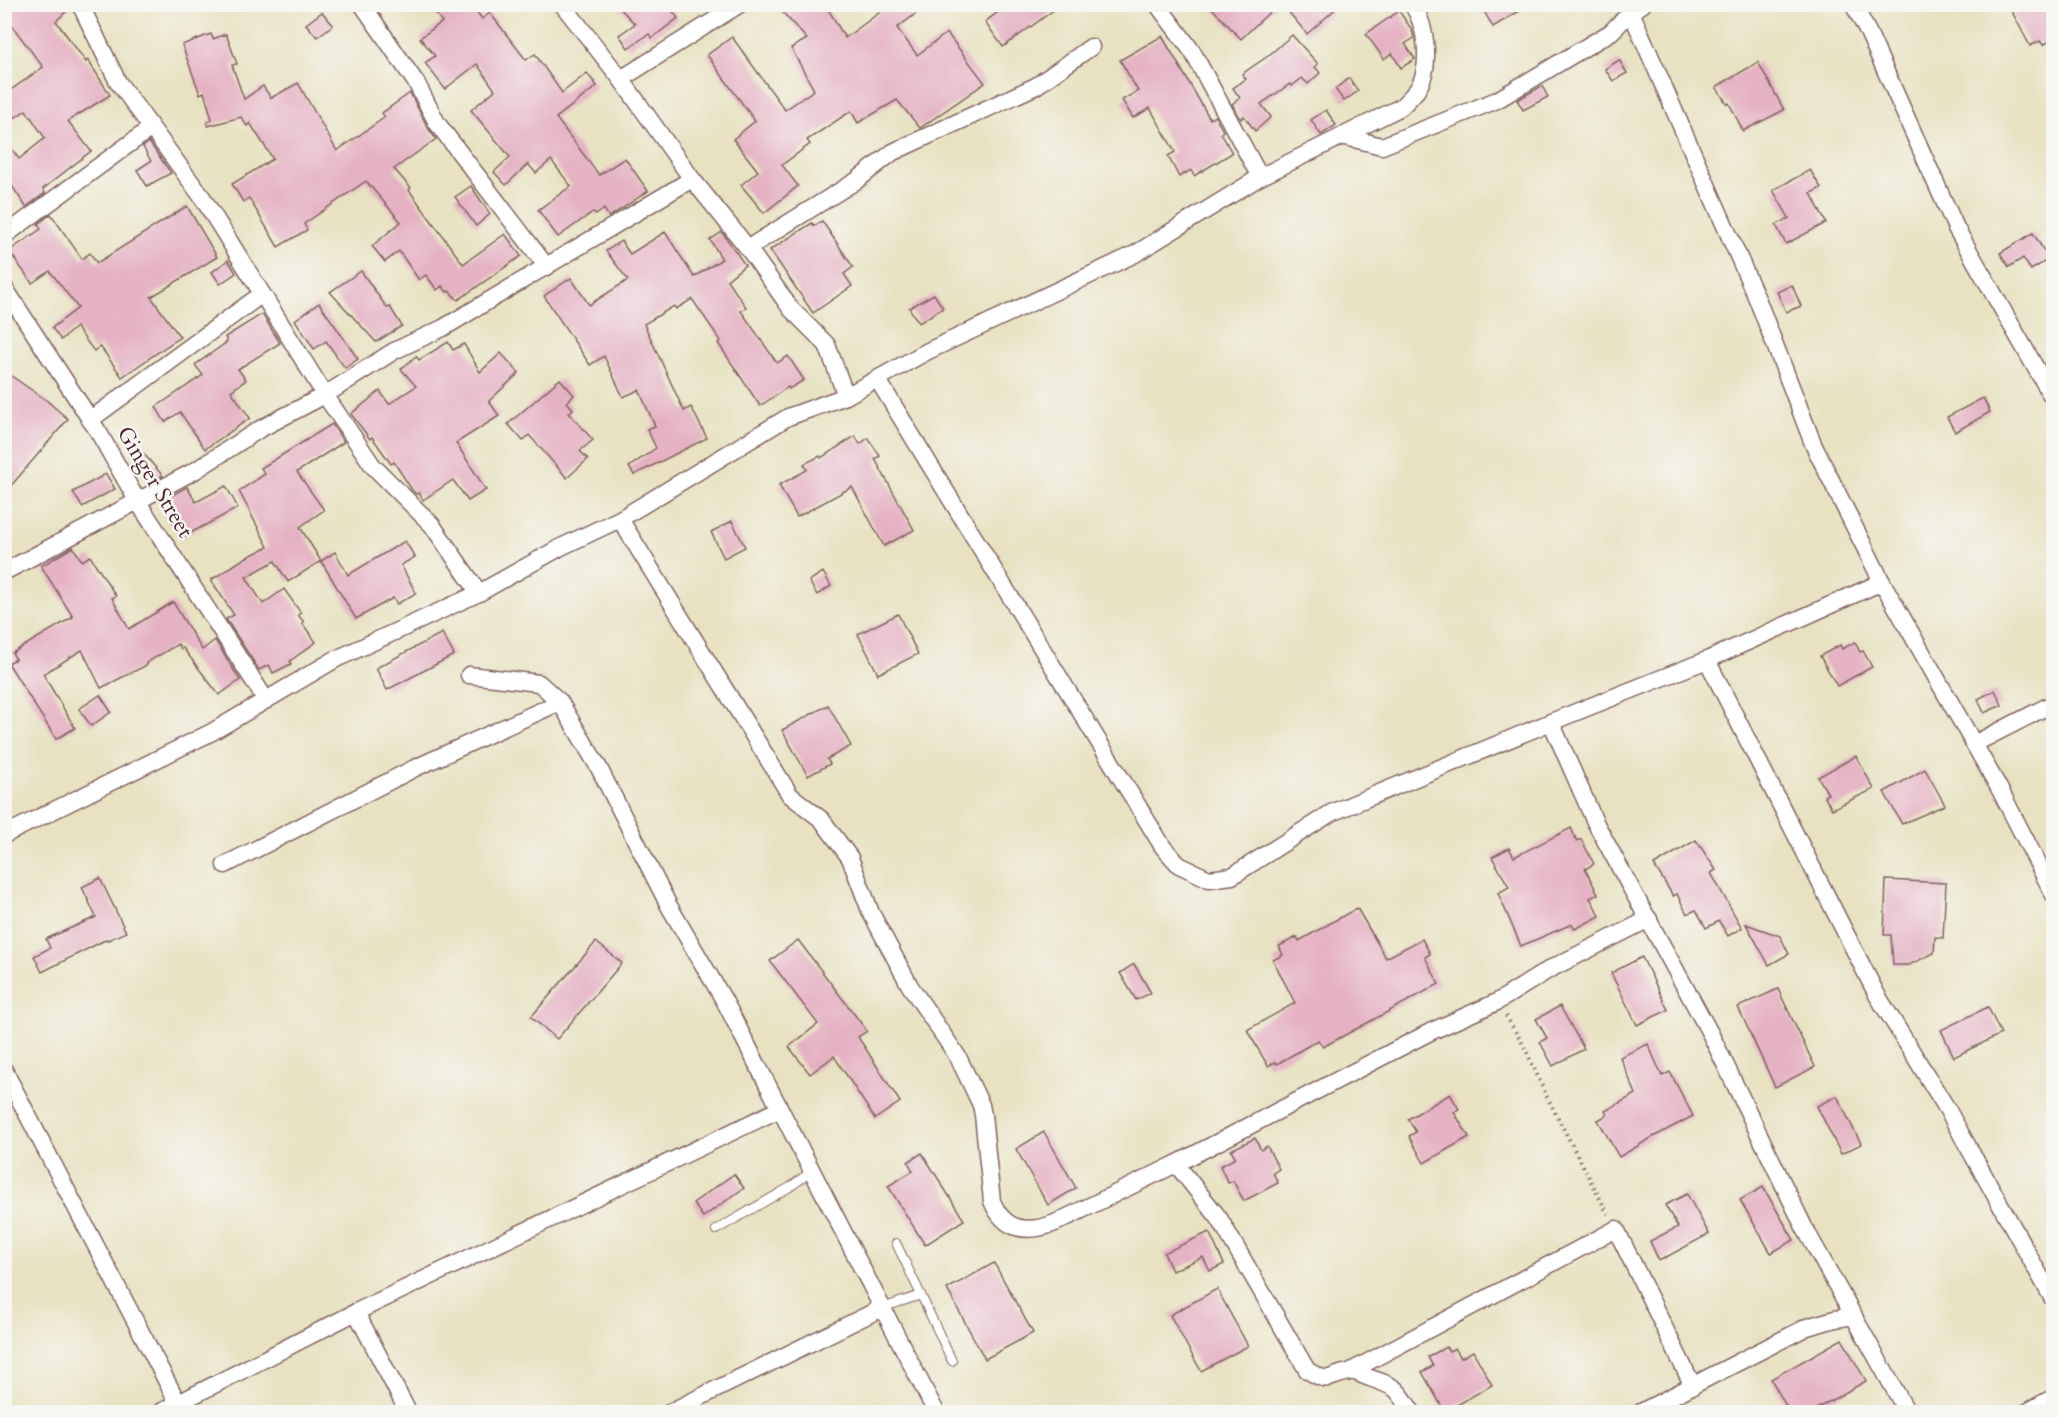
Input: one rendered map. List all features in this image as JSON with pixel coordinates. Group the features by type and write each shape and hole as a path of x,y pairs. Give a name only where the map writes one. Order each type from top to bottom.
{"street":[{"path":"80,4 118,82 202,197 325,394 373,466 432,525 478,592"},
{"path":"362,4 417,84 437,123 547,267"},
{"path":"562,4 621,79 692,179 748,248 791,309 827,345 846,396"},
{"path":"621,79 740,4"},
{"path":"1157,4 1192,51 1260,177"},
{"path":"4,835 212,732 334,660 478,592 620,519 788,417 846,396 928,351 1135,254 1260,177 1401,107 1418,89 1426,62 1425,36 1418,13 1412,4"},
{"path":"1853,4 1869,34 1956,228 2054,400"},
{"path":"1342,136 1382,146 1497,100 1611,32 1637,8 1758,302 1814,446 1882,582 1999,788 2054,895"},
{"path":"748,248 856,182 893,152 1036,86 1091,47"},
{"path":"4,236 151,128"},
{"path":"4,572 196,470 260,429 325,394 394,351 443,328 692,179"},
{"name":"Ginger Street","path":"4,287 90,420 138,502 266,700"},
{"path":"90,420 262,294"},
{"path":"878,380 1163,847 1179,865 1209,879 1232,876 1331,813 1707,660 1882,582"},
{"path":"620,519 790,795 822,820 850,858 871,913 910,986 958,1057 981,1105 992,1201 996,1212 1007,1222 1023,1230 1043,1228 1176,1164 1431,1032 1497,1002 1550,969 1649,919"},
{"path":"1707,660 1877,995 1946,1107 2054,1302"},
{"path":"469,675 539,683 560,702 599,768 669,906 725,1002 936,1413"},
{"path":"225,865 415,768 560,702"},
{"path":"1974,744 2054,704"},
{"path":"1551,722 1595,822 1710,1033 1804,1227 1907,1413"},
{"path":"4,1070 178,1403"},
{"path":"161,1413 356,1312 780,1108"},
{"path":"1176,1164 1219,1218 1307,1370 1316,1376 1330,1380 1351,1371 1616,1229 1693,1386"},
{"path":"679,1411 882,1308"},
{"path":"356,1312 408,1413"},
{"path":"1641,1413 1807,1327 1835,1318 1854,1316"},
{"path":"1351,1371 1388,1382 1399,1391 1412,1413"},
{"path":"2027,1413 2054,1397"}],"lane":[{"path":"716,1230 790,1187 812,1171"},
{"path":"896,1243 952,1361"},
{"path":"882,1308 921,1295"}],"path":[{"path":"1497,1002 1524,1046 1547,1097 1616,1229"}],"building":[{"path":"18,4 70,4 70,8 56,21 86,62 88,60 110,95 68,121 91,151 43,189 45,193 26,207 4,174 4,138 19,159 45,138 26,110 4,125 4,95 43,67 4,15"},
{"path":"429,4 471,4 482,19 490,13 526,60 535,54 562,93 587,73 597,86 556,118 599,175 625,158 648,191 609,217 604,209 596,215 593,212 558,237 538,210 571,186 551,160 536,173 528,164 506,185 494,172 510,157 471,110 495,90 477,64 445,89 425,63 435,56 420,38 442,22"},
{"path":"616,4 667,4 678,18 652,38 649,34 628,48 619,35 635,24"},
{"path":"775,4 823,4 845,38 891,4 929,4 897,28 917,55 947,33 985,83 920,128 897,100 858,123 851,111 807,140 810,144 782,165 798,186 764,213 741,185 758,171 733,139 755,121 707,55 732,37 785,110 814,90 791,48 807,39"},
{"path":"992,4 1062,4 1003,47 985,22 998,12"},
{"path":"1208,4 1278,4 1241,39"},
{"path":"1282,4 1341,4 1307,34"},
{"path":"1480,4 1531,4 1493,27"},
{"path":"2008,4 2046,4 2054,18 2054,39 2043,45 2040,41 2030,46"},
{"path":"1399,11 1412,30 1414,38 1405,44 1415,59 1401,68 1392,53 1384,59 1366,34"},
{"path":"322,12 333,25 317,37 306,24"},
{"path":"211,34 213,39 226,34 237,64 232,65 244,99 263,86 271,98 298,83 337,151 385,117 382,113 410,93 436,139 394,169 411,188 409,190 463,264 505,234 521,256 458,300 442,286 437,290 426,275 419,280 399,251 385,262 372,246 401,222 366,181 304,224 307,230 278,247 249,198 243,202 232,184 273,159 250,123 247,126 241,117 208,126 207,123 212,119 204,92 200,94 182,45"},
{"path":"1292,35 1318,64 1315,67 1320,73 1308,84 1302,78 1292,86 1290,84 1261,104 1271,117 1255,131 1244,116 1241,119 1232,104 1240,98 1233,88 1246,79 1242,74"},
{"path":"1162,36 1210,119 1215,116 1232,153 1194,176 1191,170 1179,177 1168,156 1175,152 1150,108 1133,118 1122,100 1138,91 1120,60"},
{"path":"1619,60 1627,73 1613,81 1605,69"},
{"path":"1758,62 1784,110 1743,131 1729,103 1727,104 1716,87"},
{"path":"1349,78 1358,91 1344,101 1335,89"},
{"path":"1542,86 1548,97 1523,110 1517,100"},
{"path":"1326,110 1336,125 1321,135 1311,120"},
{"path":"149,142 171,173 147,186 137,170 151,161 143,147"},
{"path":"1810,170 1821,188 1811,193 1826,223 1786,244 1776,225 1789,218 1773,190"},
{"path":"471,186 490,214 476,226 455,197"},
{"path":"187,206 217,257 151,297 180,337 122,377 100,346 94,351 76,327 61,340 52,328 78,308 50,271 32,283 9,251 41,229 38,224 51,214 82,259 90,253 97,263"},
{"path":"822,221 853,267 844,274 852,286 813,313 770,250 812,223 814,226"},
{"path":"665,232 694,277 722,259 710,240 722,232 745,265 727,280 746,307 741,311 777,363 788,356 804,380 789,389 788,387 760,406 718,343 721,341 692,299 676,309 674,306 644,324 684,411 691,407 707,438 634,475 629,467 656,448 647,429 655,426 639,390 623,397 604,356 590,365 544,296 571,278 589,305 628,280 606,251 621,241 630,254"},
{"path":"2033,233 2049,259 2031,270 2023,258 2009,267 2000,253"},
{"path":"228,260 236,273 220,284 212,272"},
{"path":"361,271 402,326 376,342 330,292"},
{"path":"1792,285 1801,306 1786,312 1777,292"},
{"path":"934,294 943,308 919,323 909,308"},
{"path":"319,303 358,359 345,368 326,341 314,349 295,320"},
{"path":"262,314 280,343 238,369 246,380 231,391 250,418 205,449 180,412 165,422 156,407 203,375 195,365 227,342 225,337"},
{"path":"448,342 453,350 464,344 480,372 501,353 519,373 489,401 499,416 456,443 486,490 468,501 453,480 423,500 419,493 416,494 412,490 394,462 391,464 372,437 370,439 351,414 380,391 389,404 416,386 401,369 416,356 419,360"},
{"path":"4,371 46,400 68,419 4,494"},
{"path":"560,379 574,395 567,402 573,409 569,413 593,440 580,451 588,459 567,478 529,435 523,441 508,424"},
{"path":"1983,398 1990,412 1955,432 1947,417"},
{"path":"332,424 344,442 297,472 324,510 300,527 321,561 288,582 275,561 246,577 263,604 284,589 301,613 298,615 304,622 302,623 316,642 290,661 291,664 273,673 269,665 259,670 226,619 234,615 211,580 245,558 268,547 239,491 265,474 261,468"},
{"path":"855,436 860,444 868,438 880,456 875,459 914,530 884,546 852,487 797,517 779,485 807,470 804,464 820,456 821,458"},
{"path":"143,453 163,476 151,482 137,457"},
{"path":"106,474 115,489 82,507 73,492"},
{"path":"226,486 238,508 181,538 161,501 187,487 196,502"},
{"path":"732,521 745,547 724,558 711,532"},
{"path":"405,541 415,557 401,565 416,593 397,604 393,598 356,619 321,561 335,552 348,575"},
{"path":"73,547 82,561 90,556 116,596 112,598 129,629 173,602 202,650 215,640 240,680 219,695 178,644 146,663 147,665 101,688 82,650 43,674 75,728 56,739 8,663 16,659 12,653 73,617 41,566"},
{"path":"823,572 831,586 817,595 809,581"},
{"path":"898,614 918,654 878,674 858,634"},
{"path":"442,633 454,655 387,690 376,668"},
{"path":"1855,642 1872,667 1837,686 1820,656 1840,645 1842,649"},
{"path":"1995,690 2002,705 1984,713 1978,699"},
{"path":"100,695 111,712 91,726 79,709"},
{"path":"828,705 851,746 827,759 830,764 808,776 782,730"},
{"path":"1856,756 1874,789 1832,809 1824,796 1828,794 1818,777"},
{"path":"1925,769 1945,805 1902,824 1884,792"},
{"path":"1571,828 1577,841 1581,839 1594,864 1585,869 1598,894 1590,898 1600,916 1575,929 1572,924 1521,946 1498,893 1509,887 1492,857 1509,848 1514,857"},
{"path":"1696,840 1716,870 1711,873 1742,928 1728,936 1719,921 1706,928 1696,910 1687,914 1677,894 1673,896 1654,865"},
{"path":"100,878 126,932 107,939 42,972 34,956 50,948 46,939 96,917 82,887"},
{"path":"1886,880 1946,883 1943,938 1935,937 1934,953 1909,965 1893,965 1891,935 1884,935"},
{"path":"1357,908 1386,958 1422,939 1430,954 1425,957 1439,984 1323,1047 1318,1040 1277,1064 1275,1062 1268,1066 1247,1030 1295,1003 1273,960 1283,955 1279,946 1297,937 1299,941"},
{"path":"1746,924 1780,936 1789,954 1769,965"},
{"path":"798,940 867,1031 858,1037 900,1102 875,1119 834,1056 810,1074 789,1047 818,1024 770,961"},
{"path":"596,942 622,963 557,1039 531,1017"},
{"path":"1642,957 1668,1010 1637,1025 1611,973"},
{"path":"1134,964 1151,993 1136,1000 1120,973"},
{"path":"1778,989 1815,1067 1775,1087 1738,1007"},
{"path":"1560,1006 1584,1049 1553,1066 1540,1042 1547,1038 1536,1019"},
{"path":"1988,1007 2001,1034 1954,1057 1941,1030"},
{"path":"1648,1044 1662,1076 1670,1072 1693,1116 1619,1157 1598,1120 1607,1115 1605,1111 1636,1094 1620,1057"},
{"path":"1450,1094 1459,1109 1454,1112 1469,1137 1424,1163 1409,1136 1416,1132 1408,1119"},
{"path":"1837,1096 1861,1144 1841,1154 1817,1106"},
{"path":"1044,1132 1076,1188 1048,1205 1016,1149"},
{"path":"1255,1138 1261,1150 1267,1146 1279,1169 1273,1173 1278,1183 1244,1201 1233,1181 1228,1183 1220,1166 1236,1158 1231,1150"},
{"path":"922,1153 964,1220 925,1245 888,1186 913,1171 908,1162"},
{"path":"734,1174 744,1188 703,1217 693,1203"},
{"path":"1763,1187 1794,1240 1771,1253 1740,1200"},
{"path":"1687,1194 1709,1234 1659,1261 1650,1241 1678,1227 1665,1205"},
{"path":"1209,1232 1224,1264 1210,1271 1203,1257 1172,1271 1164,1253"},
{"path":"994,1263 1033,1333 985,1359 947,1289"},
{"path":"1217,1289 1248,1346 1201,1371 1170,1315"},
{"path":"1842,1339 1866,1381 1809,1413 1790,1413 1771,1379"},
{"path":"1446,1347 1449,1351 1455,1348 1461,1358 1473,1351 1492,1385 1445,1412 1422,1372 1433,1366 1428,1357"}]}
